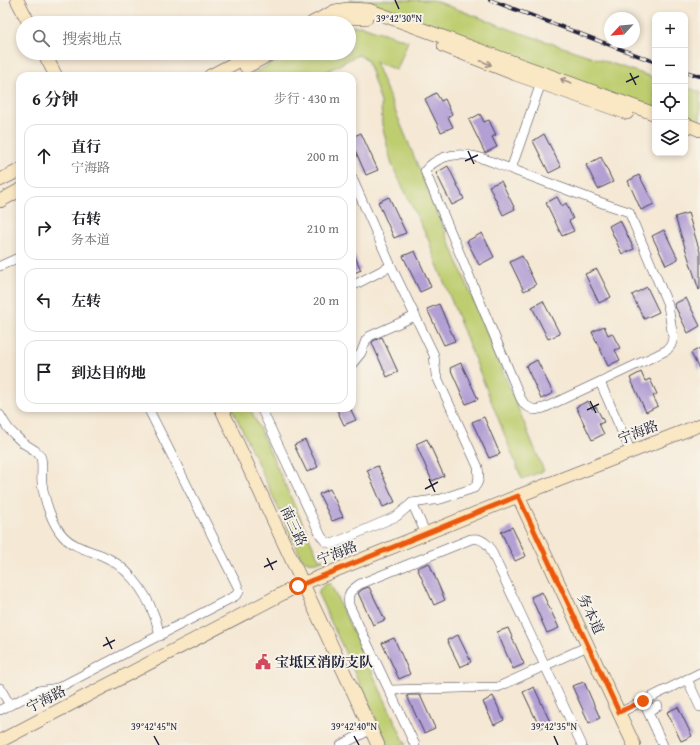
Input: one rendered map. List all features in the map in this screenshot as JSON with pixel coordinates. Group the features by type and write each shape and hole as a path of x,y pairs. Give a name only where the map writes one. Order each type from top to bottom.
{"street":[{"path":"17,0 25,16"},
{"path":"25,0 33,16"},
{"path":"325,16 335,11 348,9 369,10 652,113"},
{"path":"356,17 369,18 515,74 652,122"},
{"path":"48,60 54,72"},
{"path":"56,60 62,72"},
{"path":"218,72 241,60"},
{"path":"236,72 259,60"},
{"path":"511,169 541,83"},
{"path":"688,125 700,130"},
{"path":"688,134 700,138"},
{"path":"464,154 478,157 511,169 629,212 668,304 673,338 671,345 667,350 544,408 534,410 526,405 521,399 425,171 429,165 439,159 451,155 464,154"},
{"path":"0,180 16,172"},
{"path":"263,412 321,536 325,541 332,544 397,516 412,503 441,499 474,488 478,484 478,467 436,374 434,355 391,266 356,187"},
{"path":"0,201 16,192"},
{"path":"0,266 16,258"},
{"path":"356,284 391,266"},
{"path":"356,358 366,340 370,336 415,316"},
{"path":"600,382 631,452"},
{"path":"0,710 38,691 58,688 160,636 235,596 239,592 238,587 150,412"},
{"name":"南三路","path":"216,412 378,745"},
{"name":"南三路","path":"223,412 367,739"},
{"path":"0,415 3,425 37,452 41,458 42,482 48,506 63,536 74,544 102,555 119,565 134,580 146,596 154,615 160,636"},
{"name":"宁海路","path":"0,741 300,585 518,496 700,425"},
{"name":"务本道","path":"518,496 634,745"},
{"path":"412,503 426,534"},
{"path":"415,745 349,605 348,598 351,590 360,584 471,539 477,538 483,540 489,546 582,745"},
{"path":"390,690 498,687 588,646"},
{"path":"619,712 700,673"},
{"path":"687,679 700,707"},
{"path":"0,688 10,705"},
{"path":"643,701 663,745"},
{"path":"648,711 658,706"},
{"path":"341,745 367,739"}],"green space":[{"path":"349,0 433,0 515,31 652,77 652,110 375,5 349,2"},
{"path":"356,26 362,26 408,41 397,70 375,62 544,471 522,479 429,241 392,165 382,125 381,103 367,59 358,55 356,56"},
{"path":"278,60 348,60 326,72 255,72"},
{"path":"688,88 700,92 700,124 688,121"},
{"path":"234,412 252,412 319,559 326,559 316,562 307,562 301,557"},
{"path":"330,583 406,745 388,745 319,596 320,589"}],"building":[{"path":"436,93 441,101 445,99 452,114 448,117 453,127 441,132 425,99"},
{"path":"480,114 484,122 489,120 496,135 492,137 497,147 485,153 469,120"},
{"path":"361,133 378,170 366,175 356,152 356,135"},
{"path":"544,134 561,167 549,173 533,141"},
{"path":"601,157 613,182 598,189 586,165"},
{"path":"448,166 464,199 452,205 436,173"},
{"path":"639,175 654,204 641,210 628,181"},
{"path":"501,181 515,209 503,215 489,186"},
{"path":"389,197 406,233 394,238 378,202"},
{"path":"557,197 562,206 566,203 573,219 569,221 574,231 562,236 546,203"},
{"path":"688,213 700,252 699,290 675,217"},
{"path":"620,220 634,249 622,254 609,226"},
{"path":"664,230 678,259 666,265 652,236"},
{"path":"482,233 494,257 479,265 467,241"},
{"path":"415,251 431,287 420,292 403,256"},
{"path":"522,256 536,285 524,291 510,262"},
{"path":"356,259 361,270 356,272"},
{"path":"597,269 611,297 599,303 585,274"},
{"path":"647,287 659,312 644,319 632,295"},
{"path":"686,298 700,326 688,333 674,304"},
{"path":"543,301 560,334 548,339 532,307"},
{"path":"439,304 455,341 444,345 427,309"},
{"path":"604,326 608,335 612,333 620,348 615,350 620,360 608,366 592,332"},
{"path":"382,337 398,372 387,377 372,343 373,341"},
{"path":"700,348 700,371 691,353"},
{"path":"537,360 553,393 541,399 526,366"},
{"path":"461,363 478,399 466,404 450,368"},
{"path":"641,372 645,381 650,379 657,394 653,396 658,406 646,412 630,378"},
{"path":"588,401 592,409 596,407 604,422 599,424 604,434 592,440 576,407"},
{"path":"338,412 352,412 356,420 344,425"},
{"path":"484,417 500,454 489,458 472,422"},
{"path":"427,439 444,476 432,481 416,444"},
{"path":"305,440 318,467 307,472 294,445"},
{"path":"378,466 395,502 383,507 367,470"},
{"path":"330,489 343,517 332,521 319,494"},
{"path":"512,527 526,556 515,561 501,532"},
{"path":"429,563 445,600 434,605 417,568"},
{"path":"369,587 385,620 373,625 358,593"},
{"path":"542,592 559,628 547,633 531,597"},
{"path":"508,628 524,664 513,669 497,632"},
{"path":"458,635 471,662 460,667 447,640"},
{"path":"394,638 410,674 399,679 382,643"},
{"path":"584,682 600,718 589,723 572,686"},
{"path":"534,687 551,724 540,728 523,692"},
{"path":"420,695 435,728 424,733 407,696"},
{"path":"493,696 504,720 494,725 483,702"},
{"path":"678,707 692,736 681,741 667,712"}],"railway":[{"path":"490,0 652,61"},
{"path":"688,73 700,76"}],"place":[{"name":"宝坻区消防支队","path":"263,662"}],"route":[{"path":"298,586 518,496 619,712 643,701"}]}
